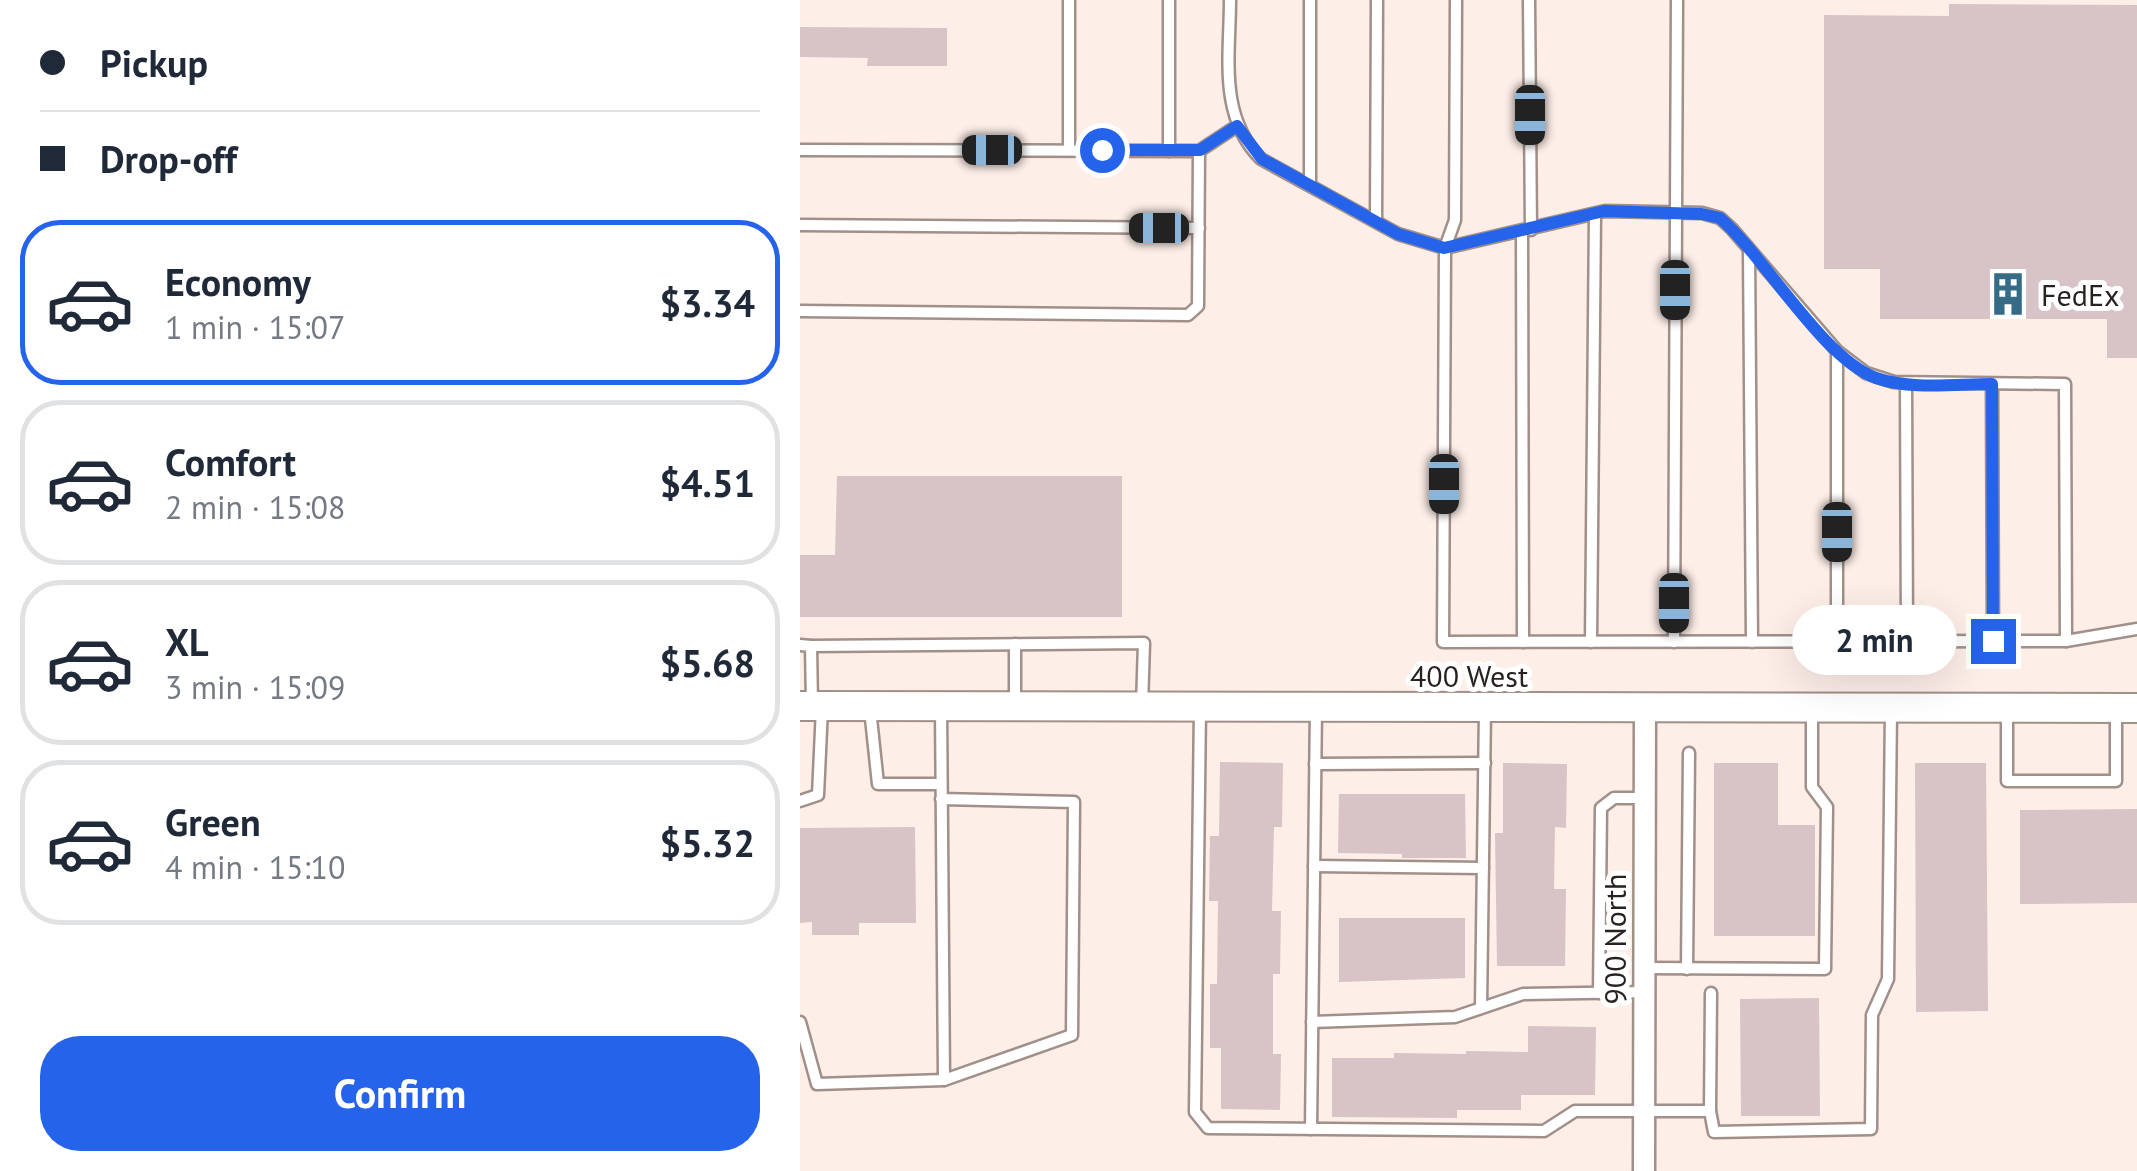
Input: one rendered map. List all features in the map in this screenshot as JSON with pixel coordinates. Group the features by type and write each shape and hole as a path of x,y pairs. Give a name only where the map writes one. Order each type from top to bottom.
{"street":[{"name":"400 West","path":"811,707 2127,708"},
{"name":"900 North","path":"1644,1171 1645,707"}],"lane":[{"path":"1069,0 1069,150"},
{"path":"1169,0 1169,150"},
{"path":"1230,0 1230,105 1237,126 1262,159 1398,234 1444,248 1594,214 1675,212 1720,218 1838,351 1878,379 1906,383 2066,384 2066,641"},
{"path":"1310,0 1310,185"},
{"path":"1376,0 1376,222"},
{"path":"1456,0 1455,220 1444,248 1444,642 2066,641 2137,629"},
{"path":"1523,642 1529,0"},
{"path":"1674,642 1677,0"},
{"path":"800,150 1200,150 1237,126"},
{"path":"800,311 1188,316 1198,306 1200,150"},
{"path":"1591,642 1594,214"},
{"path":"800,226 1198,228"},
{"path":"1749,250 1752,642"},
{"path":"1837,642 1838,351"},
{"path":"1906,383 1907,642"},
{"path":"1992,384 1993,641"},
{"path":"800,802 818,795 806,645 1144,643 1142,707"},
{"path":"1015,644 1015,707"},
{"path":"870,707 878,784 941,784"},
{"path":"941,707 944,1080"},
{"path":"1200,707 1196,1112 1208,1128 1544,1130 1575,1111 1710,1111"},
{"path":"1311,1129 1316,707"},
{"path":"1481,1008 1485,707"},
{"path":"1644,968 1825,969 1827,806 1812,787 1812,707"},
{"path":"1711,993 1710,1111 1714,1132 1871,1129 1872,1015 1888,980 1891,707"},
{"path":"2006,708 2007,780 2116,780 2127,708"},
{"path":"1686,969 1690,753"},
{"path":"1315,764 1485,763"},
{"path":"800,1022 817,1084 944,1080 1072,1035 1074,802 941,798"},
{"path":"1599,993 1601,808 1614,798 1644,798"},
{"path":"1314,866 1483,868"},
{"path":"1312,1022 1455,1017 1524,994 1644,992"}],"building":[{"name":"FedEx","path":"1949,4 2137,5 2137,358 2107,358 2107,319 1880,319 1880,269 1824,269 1824,15 1949,16"},
{"path":"800,27 947,28 947,66 867,66 868,58 800,57"},
{"path":"837,476 1122,476 1122,617 800,617 800,555 835,555"},
{"path":"1220,762 1283,763 1282,827 1274,827 1272,911 1281,911 1280,974 1273,974 1273,1054 1281,1054 1280,1110 1221,1109 1221,1048 1210,1048 1210,984 1217,984 1218,901 1209,901 1210,836 1219,836"},
{"path":"1503,763 1567,764 1566,828 1555,827 1554,889 1566,889 1565,966 1497,966 1495,833 1503,833"},
{"path":"1714,763 1778,763 1778,825 1815,825 1815,936 1714,936"},
{"path":"1915,763 1986,763 1988,1011 1916,1012"},
{"path":"1339,794 1465,794 1466,858 1338,853"},
{"path":"2137,809 2137,903 2020,904 2020,810"},
{"path":"915,827 916,923 859,923 859,935 812,935 812,922 800,923 800,828"},
{"path":"1339,918 1465,918 1465,978 1339,982"},
{"path":"1819,998 1820,1116 1741,1116 1740,999"},
{"path":"1528,1026 1596,1027 1595,1095 1521,1095 1521,1110 1457,1110 1457,1118 1332,1117 1332,1058 1394,1058 1394,1053 1528,1052"}],"place":[{"name":"FedEx","path":"2008,294"}],"route":[{"path":"1102,150 1200,150 1237,126 1262,159 1398,234 1444,248 1604,211 1675,212 1720,218 1838,351 1866,373 1894,382 1992,384 1993,641"}]}
